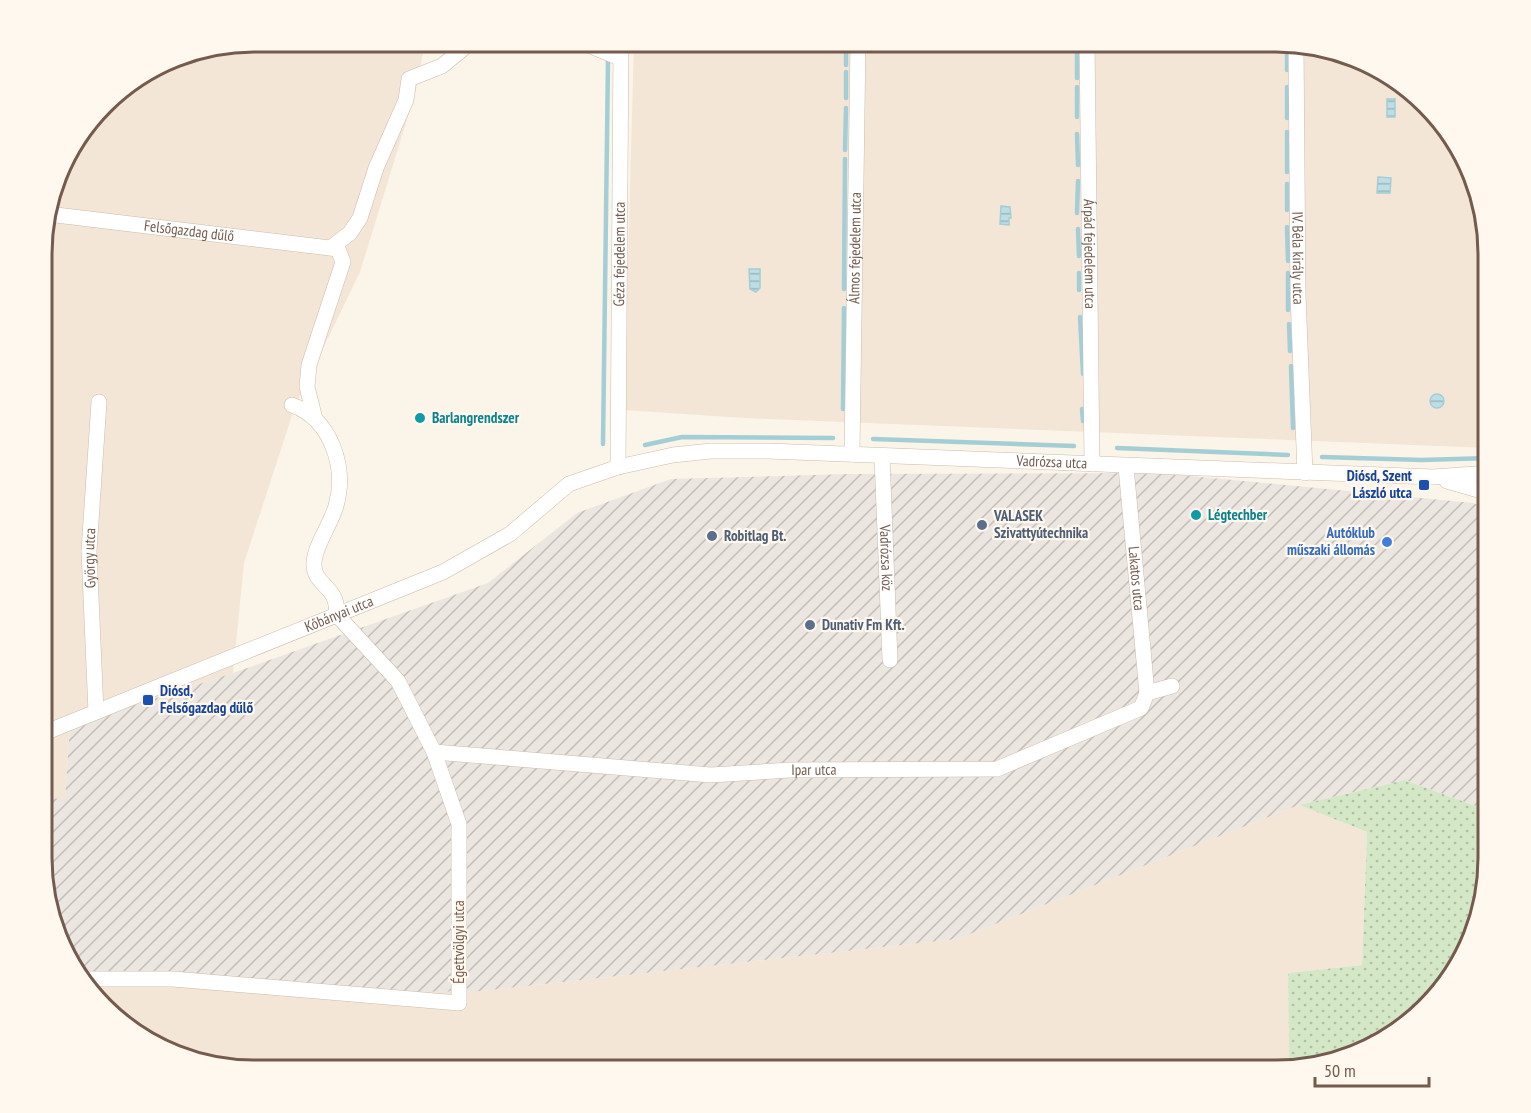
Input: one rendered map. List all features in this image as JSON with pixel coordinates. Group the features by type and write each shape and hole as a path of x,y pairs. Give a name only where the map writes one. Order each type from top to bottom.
{"street":[{"path":"336,614 335,596 319,579 314,565 336,507 340,475 332,447 314,415 307,387 309,365 343,262 341,253 333,246 350,233 360,218 376,168 406,100 410,79 442,66 459,52"},
{"path":"606,52 620,58"},
{"name":"Géza fejedelem utca","path":"618,467 620,52"},
{"name":"Álmos fejedelem utca","path":"852,454 858,53"},
{"name":"Árpád fejedelem utca","path":"1087,53 1092,464"},
{"name":"IV. Béla király utca","path":"1296,54 1298,295 1305,473"},
{"name":"Felsőgazdag dűlő","path":"56,215 333,246"},
{"name":"György utca","path":"96,712 89,551 99,402"},
{"path":"292,405 314,415"},
{"name":"Vadrózsa utca","path":"618,467 711,451 852,454 1126,467 1433,477 1478,474"},
{"name":"Vadrózsa köz","path":"882,456 890,660"},
{"name":"Kőbányai utca","path":"53,729 443,572 481,553 510,534 569,484 618,467"},
{"name":"Lakatos utca","path":"1126,467 1147,693"},
{"path":"1433,477 1478,490"},
{"name":"Égettvölgyi utca","path":"92,979 173,979 459,1003 459,824 434,752 398,681 336,614"},
{"path":"1147,693 1172,686"},
{"name":"Ipar utca","path":"434,752 711,775 790,770 997,769 1141,708 1147,693"}],"shaded area":[{"path":"254,52 423,52 416,90 360,272 295,406 244,563 233,673 70,726 65,800 53,799 52,254 56,215 68,177 86,142 121,103 153,80 189,63 228,54"},
{"path":"634,52 1290,53 1316,56 1342,63 1378,80 1410,103 1437,131 1451,153 1472,202 1478,241 1478,448 745,418 624,410"},
{"path":"1159,473 1478,505 1478,807 1405,780 1299,805 957,939 481,991 312,993 93,981 86,971 73,948 59,911 53,872 53,798 65,800 70,726 233,673 488,583 577,513 671,479 849,474"},
{"path":"1299,805 1367,832 1362,965 1288,973 1289,1060 241,1060 215,1057 165,1040 131,1019 93,980 481,991 957,939"}],"green space":[{"path":"1405,780 1478,807 1478,872 1475,898 1463,936 1437,982 1410,1010 1389,1027 1342,1050 1316,1057 1289,1060 1288,973 1362,965 1367,832 1299,805"}],"water":[{"path":"1387,99 1395,99 1395,117 1387,117"},
{"path":"1378,177 1391,178 1390,193 1377,193"},
{"path":"1001,206 1010,207 1009,225 1000,224"},
{"path":"749,269 760,269 760,288 756,292 750,289"},
{"path":"1434,394 1440,394 1444,401 1440,408 1434,408 1430,404 1430,398"}],"waterway":[{"path":"846,53 846,65"},
{"path":"1077,53 1077,78"},
{"path":"1287,53 1287,70"},
{"path":"603,444 608,61"},
{"path":"846,72 846,98"},
{"path":"1077,87 1077,117"},
{"path":"1287,87 1287,118"},
{"path":"845,150 846,108"},
{"path":"1287,132 1287,172"},
{"path":"1077,134 1078,165"},
{"path":"844,289 845,159"},
{"path":"1077,213 1078,181"},
{"path":"1287,184 1287,210"},
{"path":"1287,227 1288,261"},
{"path":"1078,229 1079,256"},
{"path":"1079,273 1079,290"},
{"path":"1288,273 1288,310"},
{"path":"843,409 844,308"},
{"path":"1080,317 1083,374"},
{"path":"1289,324 1290,351"},
{"path":"1291,366 1293,428"},
{"path":"1082,409 1083,421"},
{"path":"645,445 682,437 833,438"},
{"path":"873,439 1074,446"},
{"path":"1117,448 1288,455"},
{"path":"1322,457 1422,460 1478,458"}],"place":[{"name":"Barlangrendszer","path":"420,418"},
{"name":"Diósd, Szent László utca","path":"1424,485"},
{"name":"Légtechber","path":"1196,515"},
{"name":"VALASEK Szivattyútechnika","path":"982,525"},
{"name":"Robitlag Bt.","path":"712,536"},
{"name":"Autóklub műszaki állomás","path":"1387,542"},
{"name":"Dunativ Fm Kft.","path":"810,625"},
{"name":"Diósd, Felsőgazdag dűlő","path":"148,700"}]}
